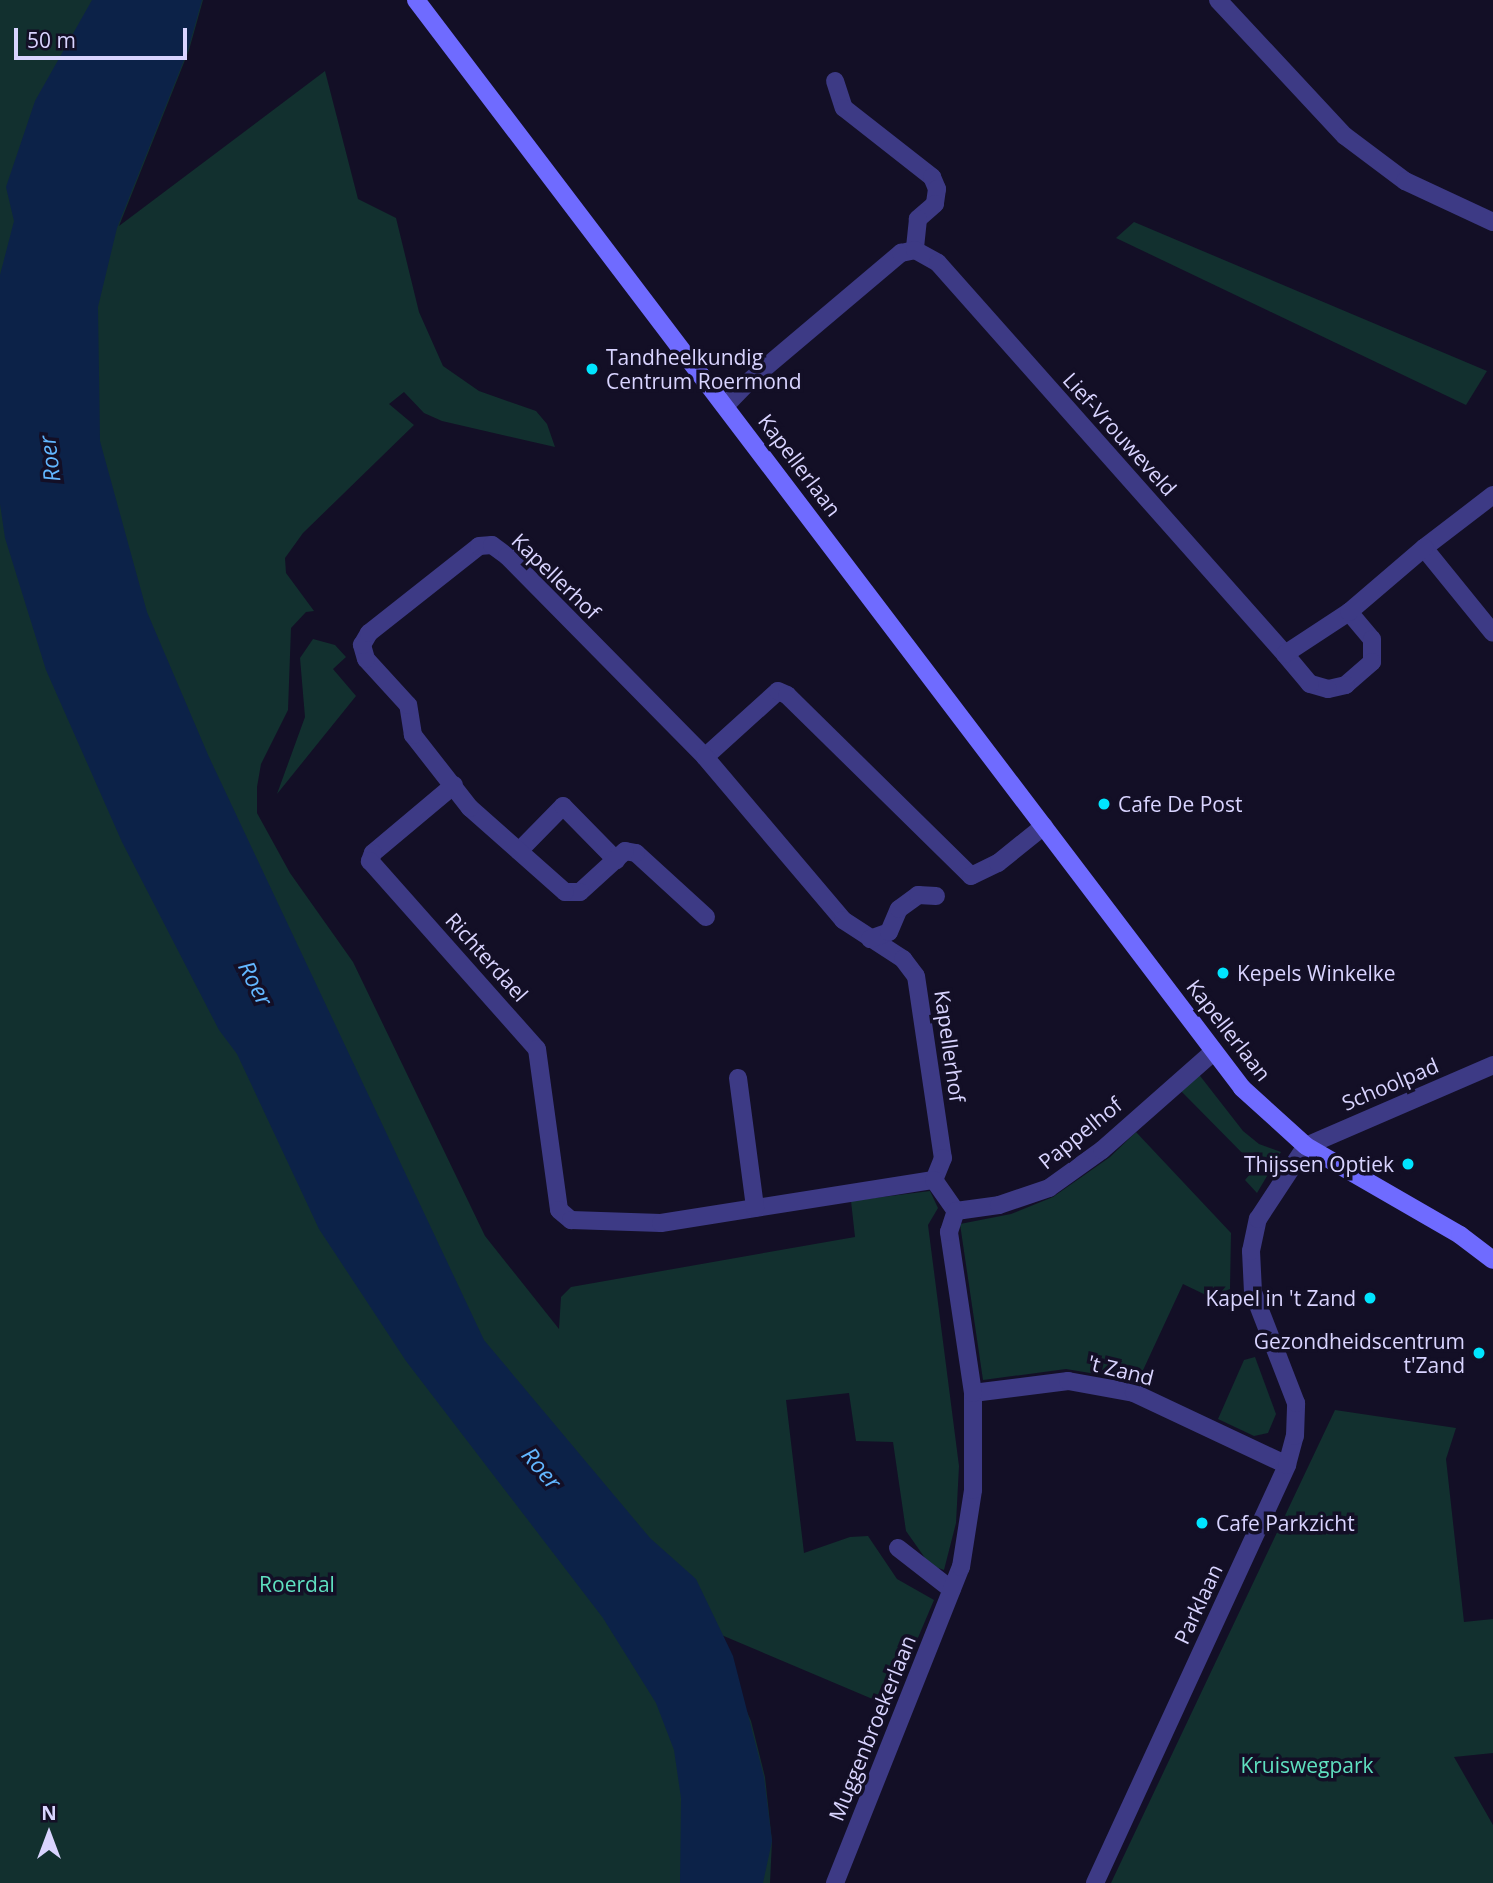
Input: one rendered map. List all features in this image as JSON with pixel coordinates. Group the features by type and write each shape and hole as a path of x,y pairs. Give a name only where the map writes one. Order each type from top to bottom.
{"street":[{"name":"Kapellerlaan","path":"416,0 1242,1088 1306,1146 1460,1235 1493,1260"},
{"path":"1217,0 1345,136 1405,181 1493,222"},
{"path":"726,405 901,253 915,250 918,219 934,204 937,189 932,177 845,108 835,80"},
{"name":"Lief-Vrouweveld","path":"915,250 938,263 1310,684 1328,689 1346,684 1372,662 1372,639 1349,612"},
{"path":"1285,654 1349,612 1424,548 1493,495"},
{"name":"Kapellerhof","path":"454,785 413,735 408,705 366,659 362,645 369,633 480,546 492,545 705,757 843,920 903,959 916,976 943,1158 934,1180"},
{"path":"1424,548 1493,633"},
{"path":"705,757 778,691 787,695 971,876 998,863 1044,826"},
{"path":"454,785 470,808 565,892 580,892 625,851 636,853 706,917"},
{"name":"Richterdael","path":"454,785 373,853 370,861 537,1049 559,1210 571,1220 660,1223 755,1208"},
{"path":"519,851 563,806 616,859"},
{"path":"870,939 889,932 900,909 918,895 936,896"},
{"name":"Pappelhof","path":"956,1211 999,1205 1049,1188 1102,1150 1213,1052"},
{"name":"Schoolpad","path":"1306,1146 1493,1065"},
{"path":"738,1078 755,1208 934,1180 956,1211"},
{"name":"Parklaan","path":"1096,1883 1287,1465 1295,1436 1296,1404 1253,1292 1251,1251 1258,1219 1306,1146"},
{"name":"Muggenbroekerlaan","path":"835,1883 961,1567 974,1490 974,1393 949,1232 956,1211"},
{"name":"'t Zand","path":"974,1393 1068,1381 1134,1393 1287,1465"},
{"path":"898,1548 951,1590"}],"green space":[{"name":"Roerdal","path":"0,0 203,0 189,50 119,226 325,71 358,199 396,218 419,312 443,366 479,391 536,411 547,424 555,447 442,421 424,413 404,392 389,404 414,425 303,533 285,558 286,573 314,611 306,612 291,628 288,710 261,764 257,787 257,813 290,873 353,962 485,1236 559,1329 561,1297 571,1287 855,1237 851,1201 930,1191 938,1208 928,1225 959,1466 956,1523 944,1570 930,1565 906,1531 893,1442 856,1441 849,1393 786,1400 804,1553 850,1537 868,1536 897,1579 934,1600 889,1706 719,1634 722,1655 751,1721 765,1777 772,1841 770,1883 0,1883"},
{"path":"1134,222 1487,371 1466,405 1116,238"},
{"path":"313,639 335,645 346,657 333,669 356,696 277,794 305,717 300,658"},
{"path":"1197,1072 1243,1131 1259,1144 1281,1152 1257,1193 1245,1180 1256,1167 1179,1089"},
{"path":"1136,1132 1231,1233 1230,1289 1210,1297 1183,1284 1138,1381 1066,1369 983,1380 960,1224 1011,1214 1053,1197 1110,1157"},
{"path":"1255,1357 1276,1414 1268,1433 1254,1436 1218,1419 1244,1360"},
{"name":"Kruiswegpark","path":"1335,1410 1456,1428 1446,1459 1464,1622 1493,1619 1493,1753 1454,1757 1493,1825 1493,1883 1111,1883"}],"water":[{"name":"Roer","path":"92,0 202,0 188,50 117,228 98,307 100,441 147,612 209,757 484,1340 650,1538 696,1579 733,1656 764,1777 772,1841 763,1883 680,1883 681,1798 674,1750 656,1703 603,1618 406,1361 319,1229 237,1054 219,1030 122,842 46,670 5,538 0,504 0,275 14,221 6,187 35,101"}],"place":[{"name":"Tandheelkundig Centrum Roermond","path":"592,369"},
{"name":"Cafe De Post","path":"1104,804"},
{"name":"Kepels Winkelke","path":"1223,973"},
{"name":"Thijssen Optiek","path":"1408,1164"},
{"name":"Kapel in 't Zand","path":"1370,1298"},
{"name":"Gezondheidscentrum t'Zand","path":"1479,1353"},
{"name":"Cafe Parkzicht","path":"1202,1523"}]}
